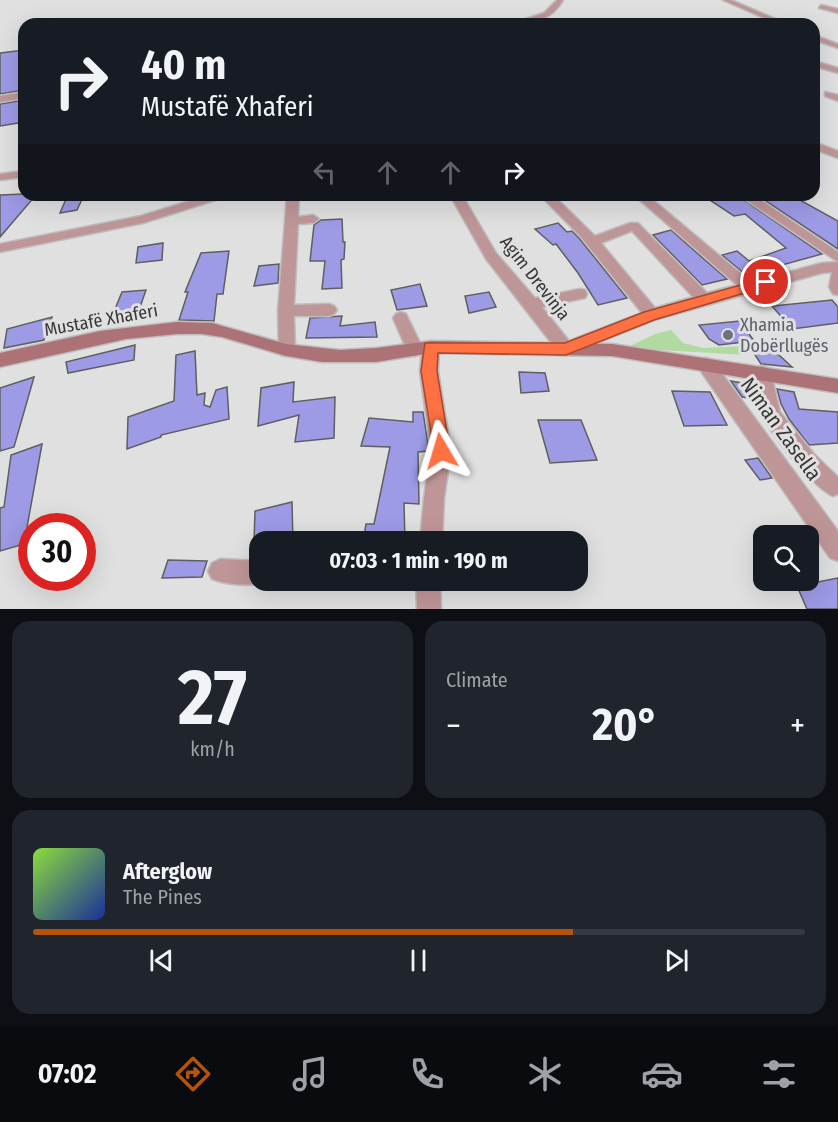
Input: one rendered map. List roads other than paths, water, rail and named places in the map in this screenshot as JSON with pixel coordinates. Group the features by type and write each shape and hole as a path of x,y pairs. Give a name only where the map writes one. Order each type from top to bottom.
{"street":[{"path":"542,18 550,13 560,0"},
{"path":"726,0 770,18"},
{"path":"821,7 838,11"},
{"path":"820,38 838,46"},
{"path":"820,65 838,71"},
{"path":"0,99 18,96"},
{"path":"820,148 838,155"},
{"path":"0,177 18,175"},
{"path":"0,248 143,219 202,201"},
{"path":"287,350 286,311 293,201"},
{"name":"Agim Drevinja","path":"459,201 491,256 566,349 651,315 704,299 822,268 838,267"},
{"path":"552,201 592,242 651,315"},
{"path":"647,201 748,287"},
{"path":"754,201 838,258"},
{"path":"292,221 313,219"},
{"path":"592,242 634,226 704,299"},
{"path":"838,273 836,287 838,290"},
{"path":"532,304 580,294"},
{"path":"286,311 329,310"},
{"path":"401,318 423,349 429,371 441,451 432,531"},
{"name":"Mustafë Xhaferi","path":"0,360 155,328 205,327 287,350 344,357 423,349 612,350 838,386"},
{"name":"Niman Zasella","path":"706,365 838,550"},
{"path":"762,373 772,416 807,461 833,486"},
{"path":"220,571 249,572"},
{"path":"428,591 429,609"}],"place":[{"name":"Xhamia Dobërllugës","path":"728,335"}]}
